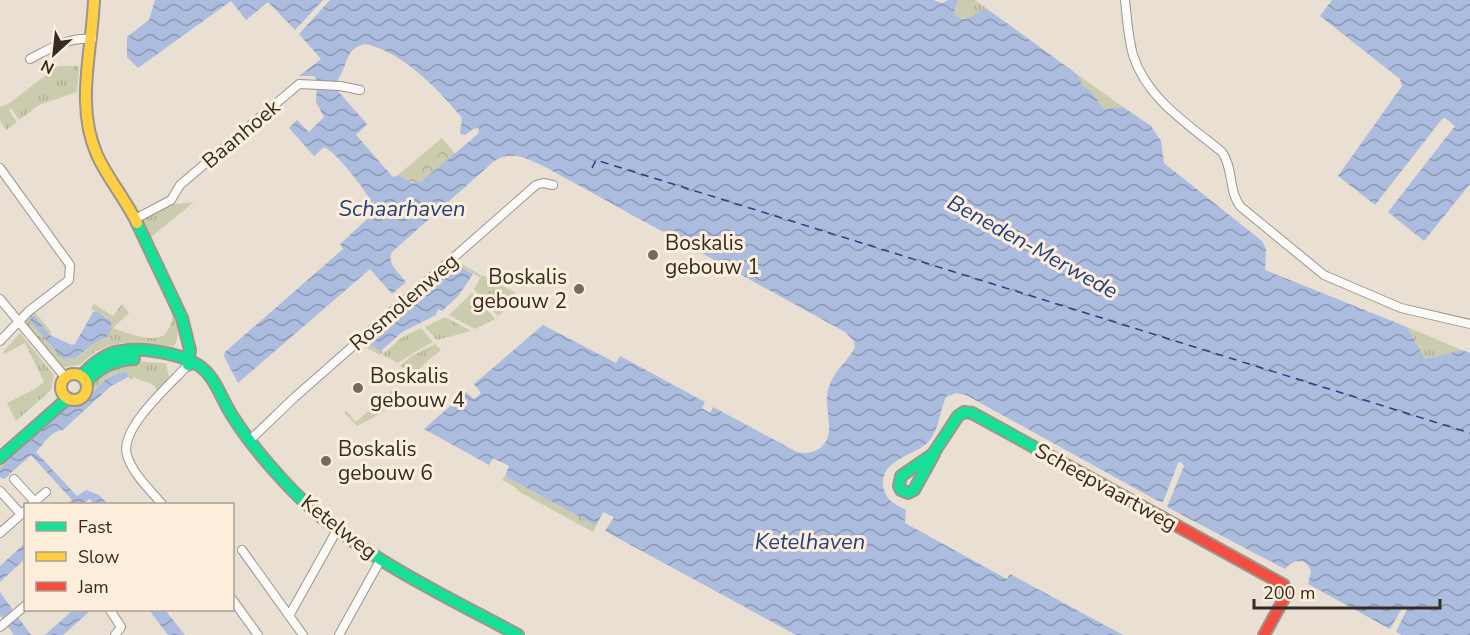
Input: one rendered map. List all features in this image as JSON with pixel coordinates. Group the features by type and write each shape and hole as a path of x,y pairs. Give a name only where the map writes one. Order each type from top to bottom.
{"street":[{"path":"94,0 92,39 85,84 86,122 98,155 135,219 182,318 190,350 189,362 149,406 130,430 126,439 127,454 136,472 161,503"},
{"path":"1125,0 1132,52 1147,85 1161,102 1222,152 1228,161 1234,199 1241,207 1324,275 1401,308 1470,324"},
{"path":"30,59 58,44 71,40 92,39"},
{"name":"Baanhoek","path":"135,219 171,200 180,185 299,84 340,86 360,90"},
{"path":"0,168 70,265 71,270 69,280 18,321 0,341"},
{"name":"Rosmolenweg","path":"249,440 536,185 543,183 553,185"},
{"path":"0,299 65,377"},
{"path":"84,379 100,359 118,352 170,354 189,362"},
{"name":"Ketelweg","path":"189,362 210,380 224,405 249,440 303,502 337,530 381,559 505,632 518,635"},
{"path":"74,374 84,379 87,390 82,396 76,400 65,396 61,384 65,377 74,374"},
{"path":"0,450 65,396"},
{"path":"0,458 65,396"},
{"name":"Scheepvaartweg","path":"934,454 953,420 964,412 972,413 1284,585 1286,595 1264,635"},
{"path":"14,479 33,503 46,492"},
{"path":"0,491 23,512 0,533"},
{"path":"289,616 337,530"},
{"path":"242,550 303,635"},
{"path":"339,635 381,559"},
{"path":"234,602 258,635"},
{"path":"6,635 2,626 24,606"},
{"path":"111,611 121,627 115,635"}],"green space":[{"path":"958,0 975,0 986,8 970,18 959,19 954,13"},
{"path":"58,66 79,66 77,92 39,105 19,120 11,108 9,110 17,122 6,130 0,121 0,107 8,104"},
{"path":"1078,75 1123,107 1103,109 1093,93 1082,85"},
{"path":"442,138 455,154 422,181 412,183 398,175"},
{"path":"194,202 151,237 146,244 141,221 165,206"},
{"path":"458,262 481,275 480,277 459,266 371,344 383,352 380,355 363,346"},
{"path":"482,275 516,293 508,307 504,307 505,310 498,316 474,289"},
{"path":"472,293 495,319 475,329 449,315"},
{"path":"94,304 113,316 122,304 129,313 113,328 146,338 165,335 171,324 171,312 173,311 178,329 176,342 174,346 122,343 96,351 81,364 62,368 25,325 26,319 35,312 51,332 50,335 35,317 65,359 77,358 90,346 107,337 108,318 91,309"},
{"path":"445,317 471,331 437,340 425,327"},
{"path":"1407,327 1462,350 1425,359"},
{"path":"421,328 433,342 398,363 382,355 401,338"},
{"path":"20,333 54,375 51,390 16,421 7,403 44,382 25,343 4,354 3,352"},
{"path":"435,344 441,350 415,374 400,366 412,356"},
{"path":"130,361 166,363 169,377 157,392 150,383 134,377 131,380 127,372 107,378 84,401 78,405 69,406 0,469 0,461 68,401 78,401 84,397 89,383 102,370"},
{"path":"392,390 398,398 384,411 357,426 345,413 346,411 356,422"},
{"path":"505,476 596,526 593,532 516,490 517,488 502,480"}],"water":[{"path":"155,0 323,0 295,30 268,2 246,20 231,1 138,68 127,57 127,37 149,20"},
{"path":"330,0 933,0 942,3 948,0 958,0 954,13 961,19 986,8 1078,75 1082,85 1093,93 1103,109 1123,107 1151,126 1161,141 1164,163 1262,241 1266,249 1265,270 1407,327 1425,359 1462,350 1470,353 1470,635 1402,635 1396,632 1407,609 1405,607 1390,629 1308,584 1311,571 1306,563 1295,562 1285,569 1167,507 1184,466 1181,462 1178,463 1163,502 1158,501 966,395 956,393 946,397 935,431 929,441 894,463 884,475 885,494 906,510 905,523 1007,579 1010,574 1123,635 796,635 605,531 614,517 603,512 596,526 505,476 509,466 493,458 489,465 424,429 466,392 474,399 481,393 474,384 543,325 616,363 620,356 705,402 702,408 710,413 713,407 797,452 808,453 817,450 828,436 827,398 830,383 855,347 854,341 845,332 547,168 520,157 507,156 493,162 392,252 392,264 406,282 392,294 370,269 238,383 224,356 225,352 343,249 340,244 376,211 361,186 337,157 324,147 314,156 289,128 297,120 309,132 324,117 316,102 317,80 314,76 299,76 321,59 299,34","holes":["365,44 379,48 406,63 442,95 462,118 460,134 465,135 479,128 478,134 422,181 412,183 398,175 393,177 356,135 367,124 337,90 337,81 353,50"]},
{"path":"1332,0 1470,0 1470,184 1424,241 1388,212 1455,126 1445,118 1442,119 1375,205 1338,176 1402,86 1400,79 1320,16"},
{"path":"459,266 473,274 459,295 442,311 438,309 436,315 402,332 381,351 370,345"},
{"path":"96,311 111,321 111,331 107,337 90,346 76,358 63,359 30,321 31,315 50,335 72,345 75,344 93,312"},
{"path":"127,372 128,377 111,386 63,430 51,435 36,452 77,496 86,490 99,495 107,503 93,503 90,499 86,503 68,503 72,500 31,455 4,479 0,477 0,469 66,407 85,402 107,378"},
{"path":"24,544 24,560 0,582 0,566"},
{"path":"0,592 31,635 14,635 0,615"},
{"path":"72,611 90,611 63,635 45,635"},
{"path":"150,611 166,611 185,635 168,635"}],"ferry route":[{"path":"592,168 596,160 1470,433"}],"traffic: fast":[{"path":"137,223 182,318 190,350 188,365"},
{"path":"81,376 106,356 120,351 143,350 167,353 198,365 214,382 233,417 269,465 318,514 371,554 518,635"},
{"path":"86,382 108,365 134,359"},
{"path":"0,458 68,398"},
{"path":"934,454 914,490 908,493 901,490 899,486 901,476 933,454 958,416 964,412 972,413 1161,517"}],"traffic: slow":[{"path":"94,0 86,78 90,136 101,164 137,223"},
{"path":"74,374 83,378 87,387 83,396 74,400 65,396 61,387 65,378 74,374"}],"traffic: jam":[{"path":"1161,517 1284,585 1286,595 1264,635"}],"place":[{"name":"Boskalis gebouw 1","path":"653,255"},
{"name":"Boskalis gebouw 2","path":"579,289"},
{"name":"Boskalis gebouw 4","path":"358,388"},
{"name":"Boskalis gebouw 6","path":"326,461"}],"water label":[{"name":"Schaarhaven","path":"402,208"},
{"name":"Beneden-Merwede","path":"1033,246"},
{"name":"Ketelhaven","path":"810,541"}]}
